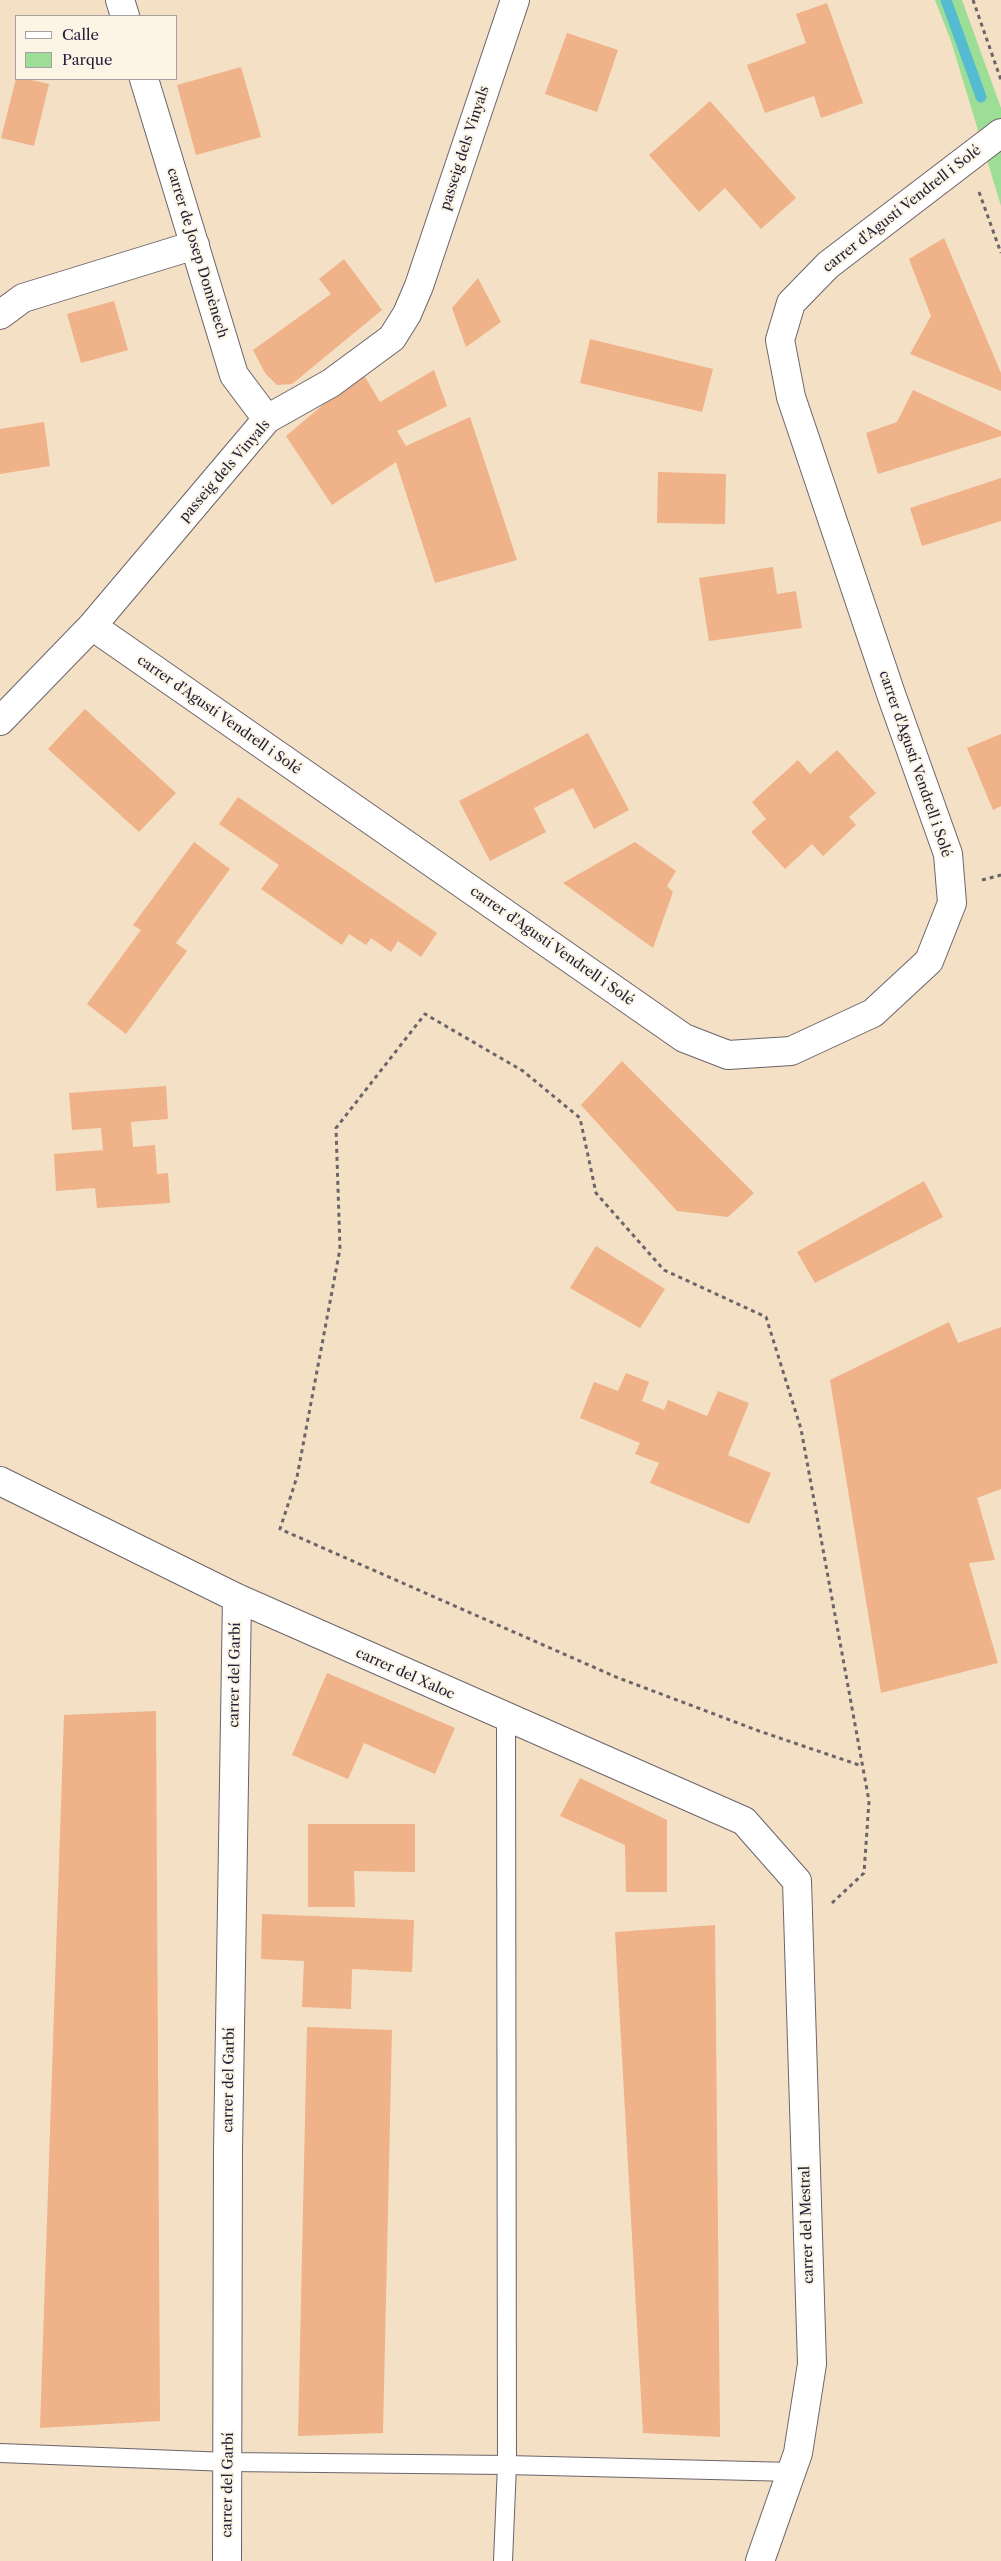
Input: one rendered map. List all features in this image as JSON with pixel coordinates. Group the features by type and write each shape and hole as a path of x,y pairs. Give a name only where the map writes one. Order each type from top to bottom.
{"street":[{"path":"120,0 125,15"},
{"name":"passeig dels Vinyals","path":"0,721 92,626 268,419 331,384 392,338 407,314 419,286 515,0"},
{"name":"carrer de Josep Domènech","path":"144,80 234,375 268,419"},
{"name":"carrer d'Agustí Vendrell i Solé","path":"92,626 684,1038 728,1055 791,1051 873,1013 929,961 952,903 948,854 890,694 791,396 780,340 791,303 828,265 1001,133"},
{"path":"0,315 23,298 195,245"},
{"name":"carrer del Xaloc","path":"0,1481 236,1598 744,1821 797,1881"},
{"name":"carrer del Garbí","path":"227,2561 228,2150 236,1598"},
{"name":"carrer del Mestral","path":"760,2561 793,2472 812,2364 797,1881"}],"lane":[{"path":"503,2561 506,2465 506,1718"},
{"path":"0,2453 228,2462 506,2465 793,2472"}],"path":[{"path":"973,0 1001,80"},
{"path":"964,161 980,194 1001,253"},
{"path":"798,1935 864,1873 869,1801 801,1428 766,1317 664,1270 596,1193 580,1118 523,1071 425,1014 336,1128 340,1250 297,1477 280,1529 616,1677 759,1731 862,1766"}],"green space":[{"path":"935,0 962,0 1001,108 1001,206 951,41"}],"building":[{"path":"827,3 863,103 821,118 814,96 765,113 747,65 806,43 796,14"},
{"path":"567,33 618,50 597,112 545,94"},
{"path":"241,67 261,137 196,155 177,85"},
{"path":"16,80 31,80 49,84 34,146 1,138"},
{"path":"710,101 796,198 761,229 725,188 699,212 649,155"},
{"path":"944,238 1001,373 1001,391 910,354 931,316 909,259"},
{"path":"344,259 382,310 292,384 277,385 265,373 253,350 331,294 319,279"},
{"path":"478,278 501,322 466,347 452,308"},
{"path":"114,301 128,350 81,363 67,314"},
{"path":"590,339 713,369 702,412 580,383"},
{"path":"434,370 447,406 397,431 406,446 470,417 517,560 435,583 396,462 332,505 286,436 362,372 380,402"},
{"path":"913,390 1001,431 1001,436 878,474 866,433 897,422"},
{"path":"44,422 50,466 0,474 0,429"},
{"path":"658,472 726,474 725,524 657,523"},
{"path":"1001,478 1001,521 922,546 910,508"},
{"path":"773,567 777,594 796,591 802,628 709,641 699,578"},
{"path":"85,709 176,793 139,832 48,749"},
{"path":"588,733 629,810 594,829 573,788 534,808 546,832 490,861 459,801"},
{"path":"1001,734 1001,806 993,810 967,748"},
{"path":"837,750 876,793 849,817 856,825 823,856 812,844 785,869 751,832 766,819 752,802 798,760 810,774"},
{"path":"238,797 437,933 421,957 398,941 391,952 371,938 366,945 349,934 342,945 261,889 279,865 219,824"},
{"path":"194,842 230,869 176,943 187,951 126,1034 87,1004 141,930 133,925"},
{"path":"635,842 676,871 667,886 673,892 653,948 563,883"},
{"path":"622,1061 754,1193 728,1217 677,1211 581,1105"},
{"path":"166,1086 168,1119 131,1122 133,1147 155,1145 157,1174 168,1173 170,1203 97,1208 95,1188 56,1191 54,1154 103,1150 101,1128 72,1130 69,1093"},
{"path":"924,1181 943,1217 815,1283 797,1252"},
{"path":"596,1246 665,1289 640,1328 570,1288"},
{"path":"949,1322 958,1343 1001,1327 1001,1489 977,1498 995,1560 969,1563 998,1663 881,1693 830,1380"},
{"path":"626,1373 649,1382 642,1401 664,1410 668,1400 707,1416 718,1391 749,1403 728,1455 771,1473 749,1524 650,1483 659,1463 635,1454 640,1443 580,1418 594,1382 618,1391"},
{"path":"327,1673 455,1728 435,1774 364,1743 348,1779 292,1755"},
{"path":"156,1711 160,2421 40,2428 64,1715"},
{"path":"580,1778 667,1820 667,1892 626,1892 625,1845 560,1816"},
{"path":"308,1824 415,1824 415,1872 354,1871 355,1907 308,1907"},
{"path":"262,1914 414,1920 412,1972 352,1969 351,2009 302,2007 304,1961 261,1959"},
{"path":"715,1925 720,2437 643,2433 615,1932"},
{"path":"307,2027 392,2030 383,2433 298,2436"}],"waterway":[{"path":"946,0 981,97"}]}
